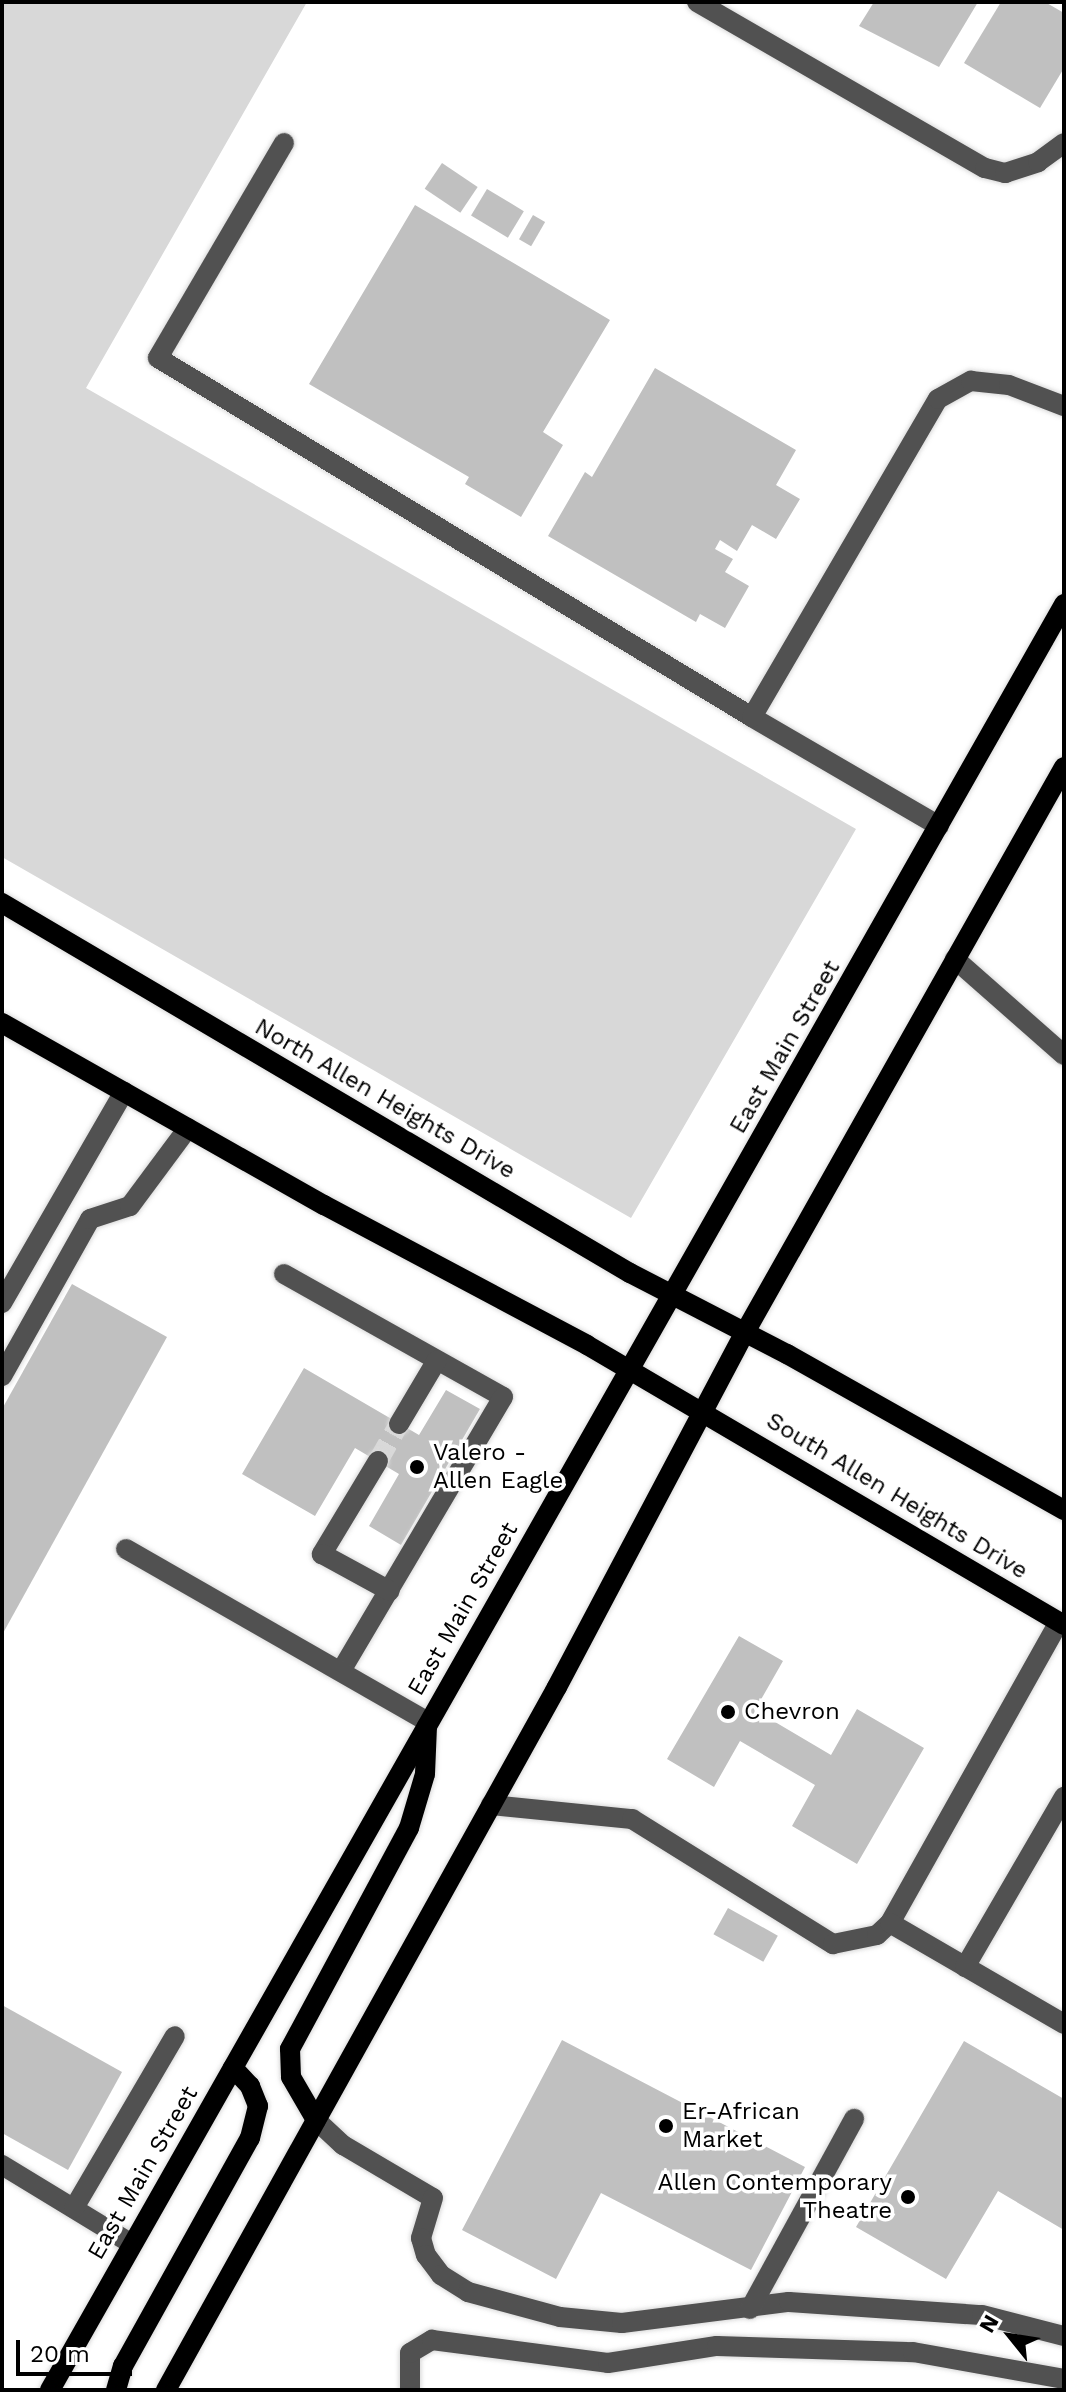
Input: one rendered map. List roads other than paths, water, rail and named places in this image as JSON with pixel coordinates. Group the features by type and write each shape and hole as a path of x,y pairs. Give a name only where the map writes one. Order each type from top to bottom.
{"main road":[{"name":"East Main Street","path":"50,2390 1064,604"},
{"path":"166,2390 491,1805 744,1334 1064,767"},
{"name":"North Allen Heights Drive","path":"2,903 671,1296 744,1334"},
{"path":"2,1023 703,1412"},
{"path":"744,1334 1064,1510"},
{"name":"South Allen Heights Drive","path":"703,1412 1062,1624"},
{"path":"316,2120 291,2077 290,2049 409,1828 425,1774 428,1722"},
{"path":"116,2390 123,2366 250,2138 258,2106 250,2086 233,2068"}],"lane":[{"path":"697,2 985,168 1005,173 1038,162 1064,143"},
{"path":"284,143 158,358 752,717 939,826"},
{"path":"752,717 938,399 971,381 1009,385 1064,406"},
{"path":"955,959 1064,1055"},
{"path":"2,1303 124,1092"},
{"path":"2,1376 90,1219 130,1206 188,1128"},
{"path":"284,1274 503,1397 341,1671"},
{"path":"399,1424 437,1360"},
{"path":"378,1461 322,1554 390,1591"},
{"path":"126,1549 428,1722"},
{"path":"491,1805 632,1819 833,1944 877,1935 890,1923 1062,1624"},
{"path":"965,1967 1064,1797"},
{"path":"890,1923 1064,2024"},
{"path":"74,2208 175,2036"},
{"path":"750,2309 854,2119"},
{"path":"316,2120 343,2145 433,2198 421,2238 426,2255 441,2275 468,2292 560,2317 622,2323 789,2302 982,2315 1064,2336"},
{"path":"2,2165 132,2244"},
{"path":"410,2390 410,2353 432,2340 608,2363 717,2346 913,2352 1064,2379"}],"tunnel":[{"path":"378,1461 399,1424"}],"place":[{"name":"Valero - Allen Eagle","path":"417,1467"},
{"name":"Chevron","path":"728,1712"},
{"name":"Er-African Market","path":"666,2126"},
{"name":"Allen Contemporary Theatre","path":"908,2197"}]}
